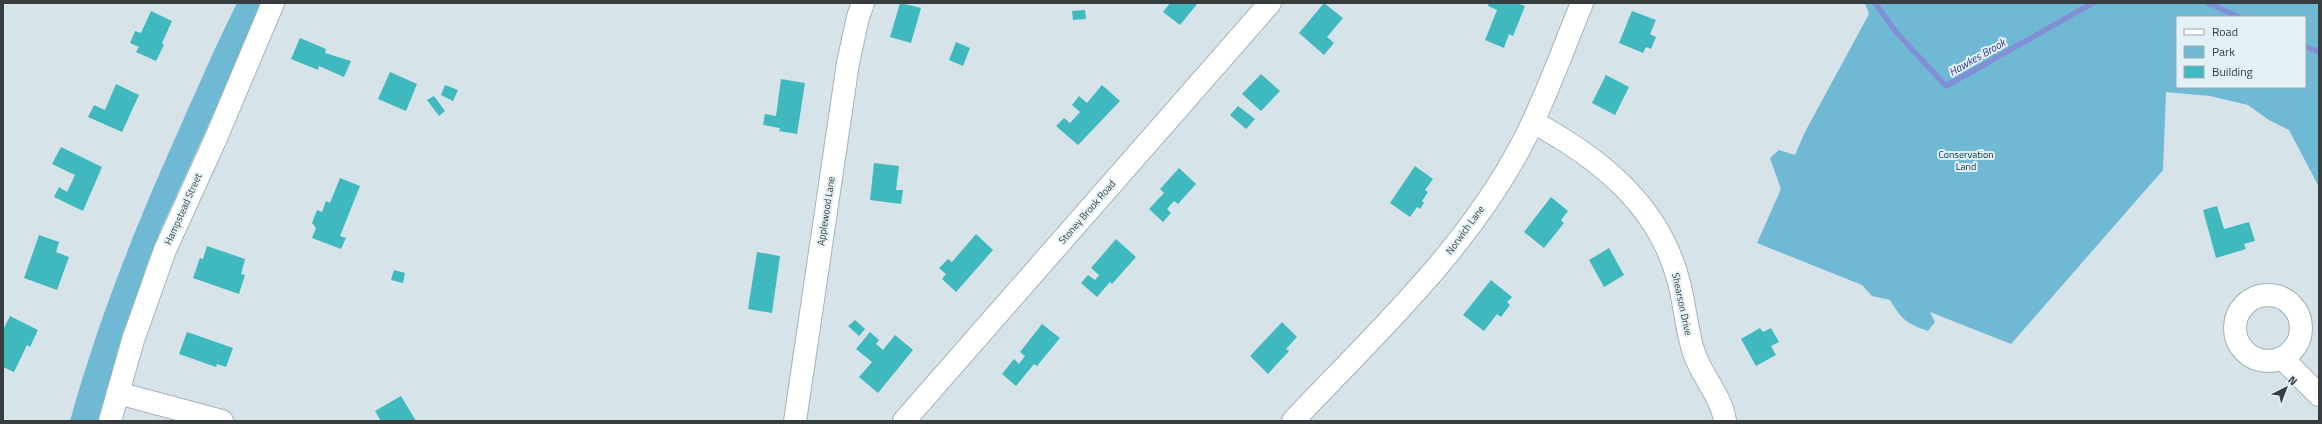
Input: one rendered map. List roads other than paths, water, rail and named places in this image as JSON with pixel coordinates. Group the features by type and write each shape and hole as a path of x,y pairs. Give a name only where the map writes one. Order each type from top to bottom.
{"street":[{"name":"Hampstead Street","path":"110,421 133,340 165,250 216,138 273,3"},
{"name":"Applewood Lane","path":"795,421 848,63 858,17 863,3"},
{"name":"Stoney Brook Road","path":"904,421 1270,3"},
{"name":"Norwich Lane","path":"1292,421 1438,266 1496,185 1533,122 1582,3"},
{"name":"Shearson Drive","path":"1533,122 1558,135 1602,165 1623,184 1641,205 1669,253 1678,278 1694,354 1717,394 1725,421"},
{"path":"2283,359 2319,395"},
{"path":"118,393 222,421"}],"waterway":[{"name":"Hawkes Brook","path":"1875,3 1897,33 1946,86 2093,3"},
{"name":"Hawkes Brook","path":"2208,3 2237,16"},
{"name":"Hawkes Brook","path":"2306,46 2319,52"}],"park label":[{"name":"Conservation Land","path":"1966,160"}]}
